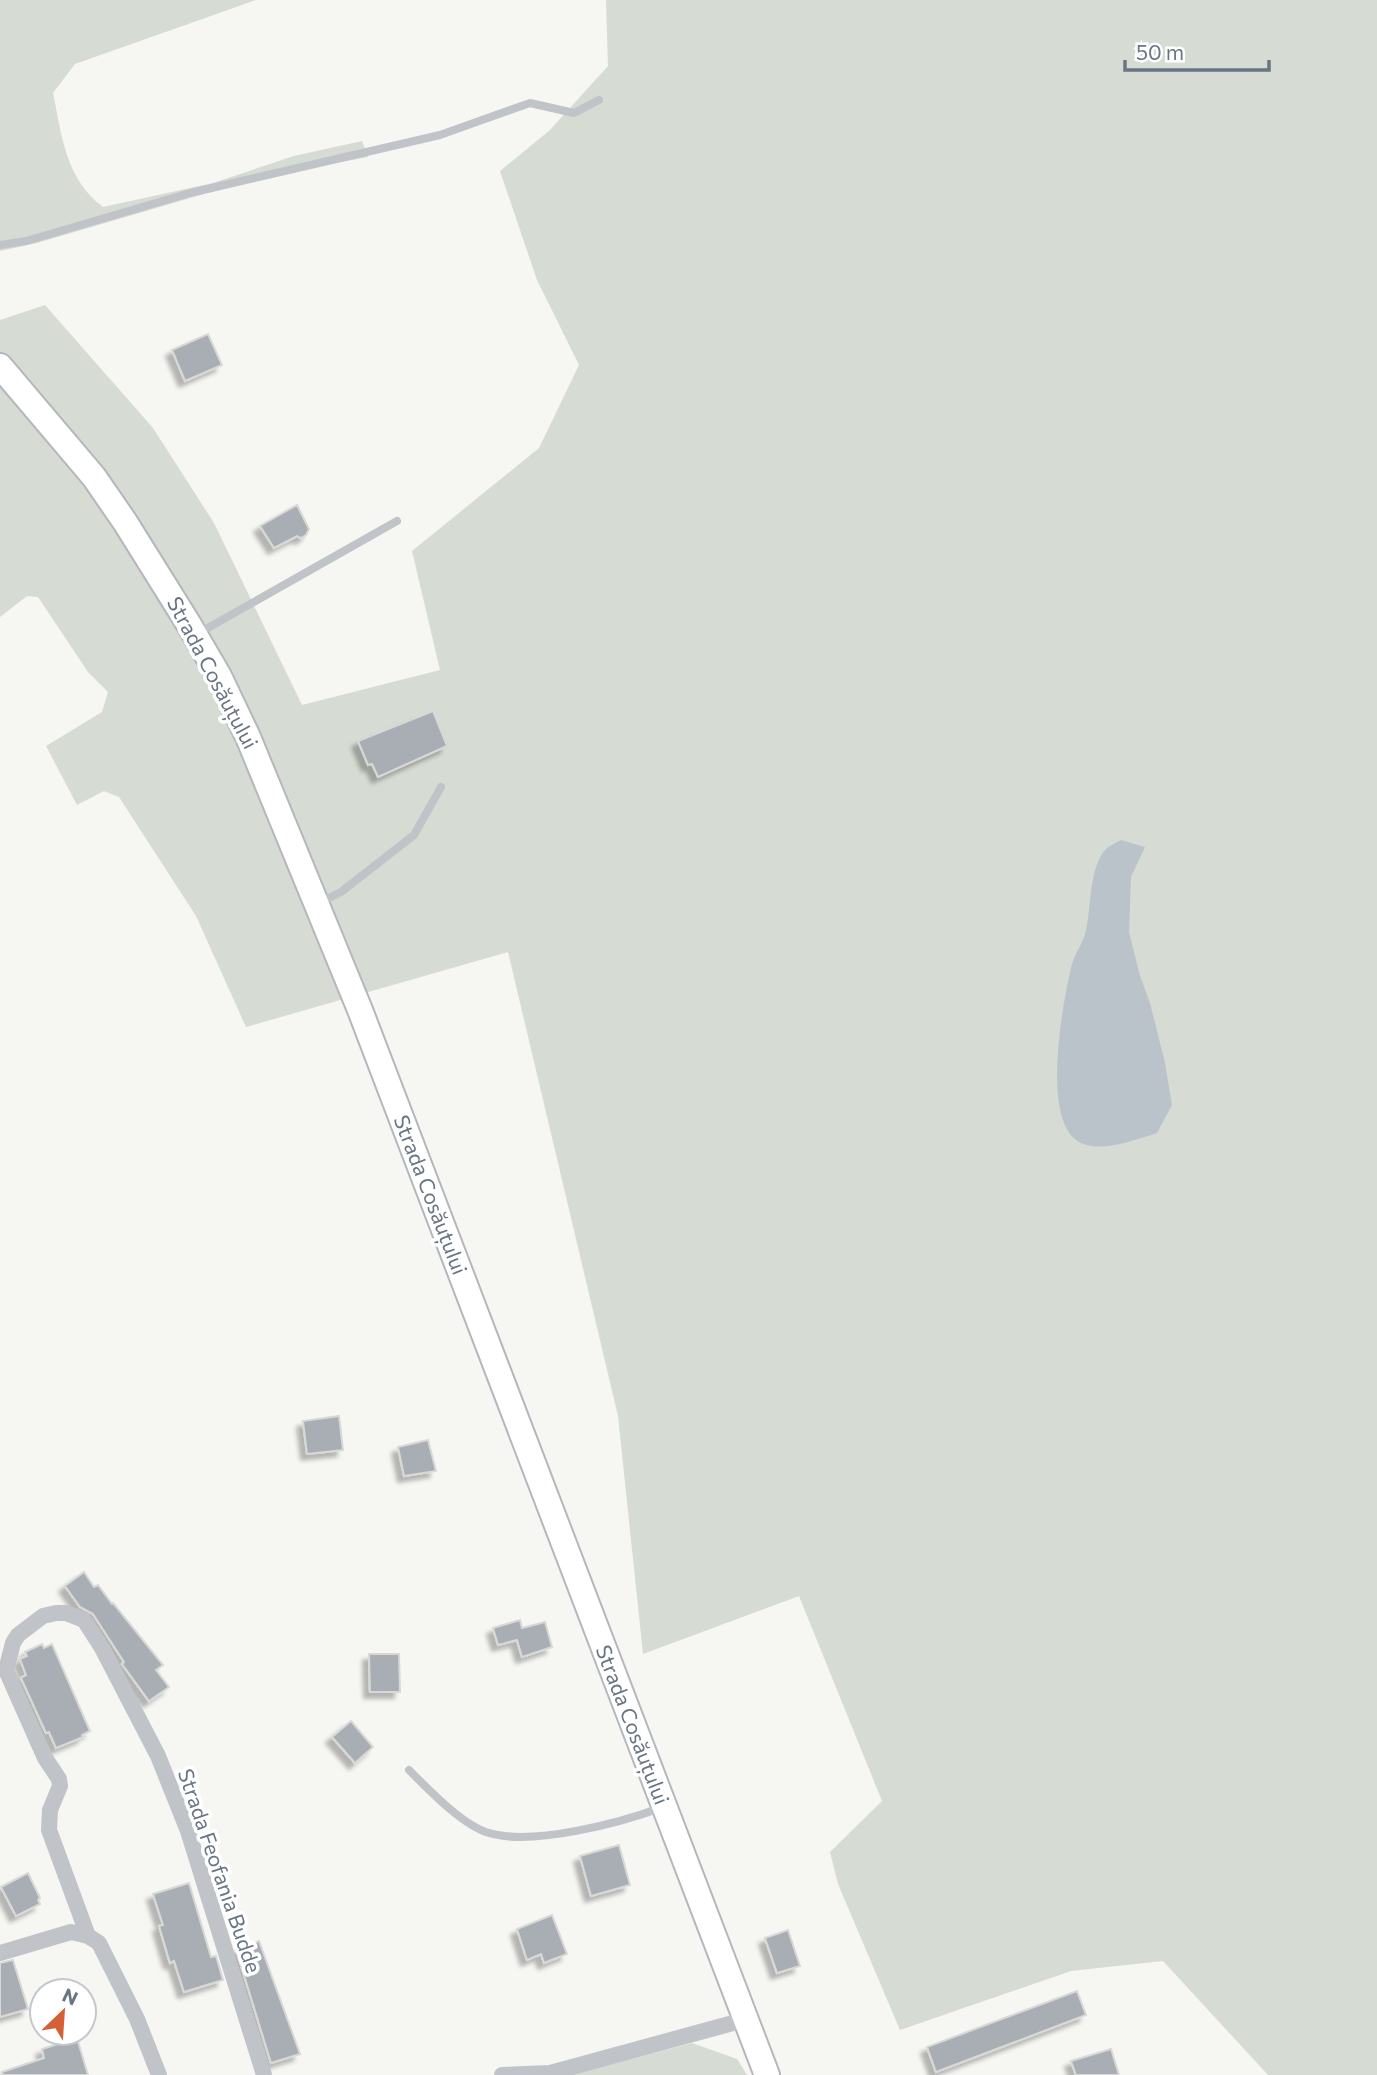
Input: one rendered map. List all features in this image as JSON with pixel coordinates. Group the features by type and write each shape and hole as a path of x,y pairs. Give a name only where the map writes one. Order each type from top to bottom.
{"main road":[{"name":"Strada Cosăuțului","path":"0,366 94,477 158,571 219,676 248,737 360,1010 767,2075"}],"street":[{"name":"Strada Feofania Budde","path":"88,1936 49,1830 50,1810 60,1786 59,1779 45,1758 6,1670 13,1643 19,1635 43,1616 56,1613 66,1613 84,1620 102,1648 158,1756 188,1831 264,2075"},
{"path":"0,1953 71,1932 88,1936 99,1943 137,2019 159,2075"},
{"path":"502,2075 550,2073 744,2020"}],"lane":[{"path":"0,246 26,241 190,193 440,135 530,103 575,113 599,100"},
{"path":"195,635 397,521"},
{"path":"317,904 341,892 414,835 442,788"},
{"path":"409,1770 449,1809 487,1833 525,1838 595,1826 663,1807"}],"shaded area":[{"path":"0,0 256,0 75,64 53,93 63,140 73,170 90,196 103,207 213,183 294,156 362,141 368,157 265,176 37,243 0,251"},
{"path":"606,0 1377,0 1377,2075 1268,2075 1163,1961 1071,1971 900,2030 838,1884 830,1852 882,1801 799,1596 643,1654 618,1416 508,952 246,1027 196,916 119,797 104,791 77,805 46,746 102,712 108,692 88,672 38,597 27,596 0,617 0,320 45,305 153,428 214,523 302,705 440,670 412,551 539,448 579,365 537,280 500,171 550,130 608,66"},
{"path":"1121,840 1145,847 1131,877 1129,932 1165,1063 1172,1105 1157,1133 1115,1145 1093,1146 1075,1139 1065,1125 1059,1105 1057,1082 1060,1029 1073,960 1085,934 1097,866 1107,848"},
{"path":"692,2043 737,2059 747,2075 570,2075"}],"building":[{"path":"208,334 222,365 185,381 172,350"},
{"path":"297,505 309,529 306,535 301,538 297,536 274,548 260,526"},
{"path":"433,711 447,746 378,777 372,764 368,765 358,741"},
{"path":"339,1416 343,1450 307,1454 303,1421"},
{"path":"428,1440 436,1471 404,1476 398,1447"},
{"path":"84,1572 94,1587 98,1585 163,1665 156,1670 169,1687 149,1701 122,1664 124,1662 93,1614 80,1607 65,1586"},
{"path":"520,1620 522,1628 545,1622 552,1647 522,1657 517,1640 498,1645 493,1628"},
{"path":"42,1644 44,1648 52,1644 90,1731 82,1735 83,1737 56,1748 49,1732 46,1733 21,1678 26,1675 20,1659 27,1656 25,1652"},
{"path":"369,1654 399,1654 400,1692 370,1692"},
{"path":"351,1721 373,1747 355,1763 332,1737"},
{"path":"619,1845 630,1885 591,1896 580,1856"},
{"path":"28,1873 40,1898 40,1904 16,1916 1,1887"},
{"path":"189,1883 211,1957 216,1956 223,1980 184,1992 174,1961 170,1963 159,1926 163,1925 153,1894"},
{"path":"552,1915 567,1954 544,1963 541,1954 527,1960 517,1929"},
{"path":"788,1930 800,1966 777,1973 765,1938"},
{"path":"259,1941 300,2054 271,2063 236,1949"},
{"path":"13,1960 28,2009 0,2017 0,1963"},
{"path":"1077,1991 1086,2015 936,2072 927,2047"},
{"path":"80,2047 88,2075 3,2075 2,2072 44,2058 42,2049"},
{"path":"1111,2049 1119,2075 1076,2075 1071,2061"}]}
